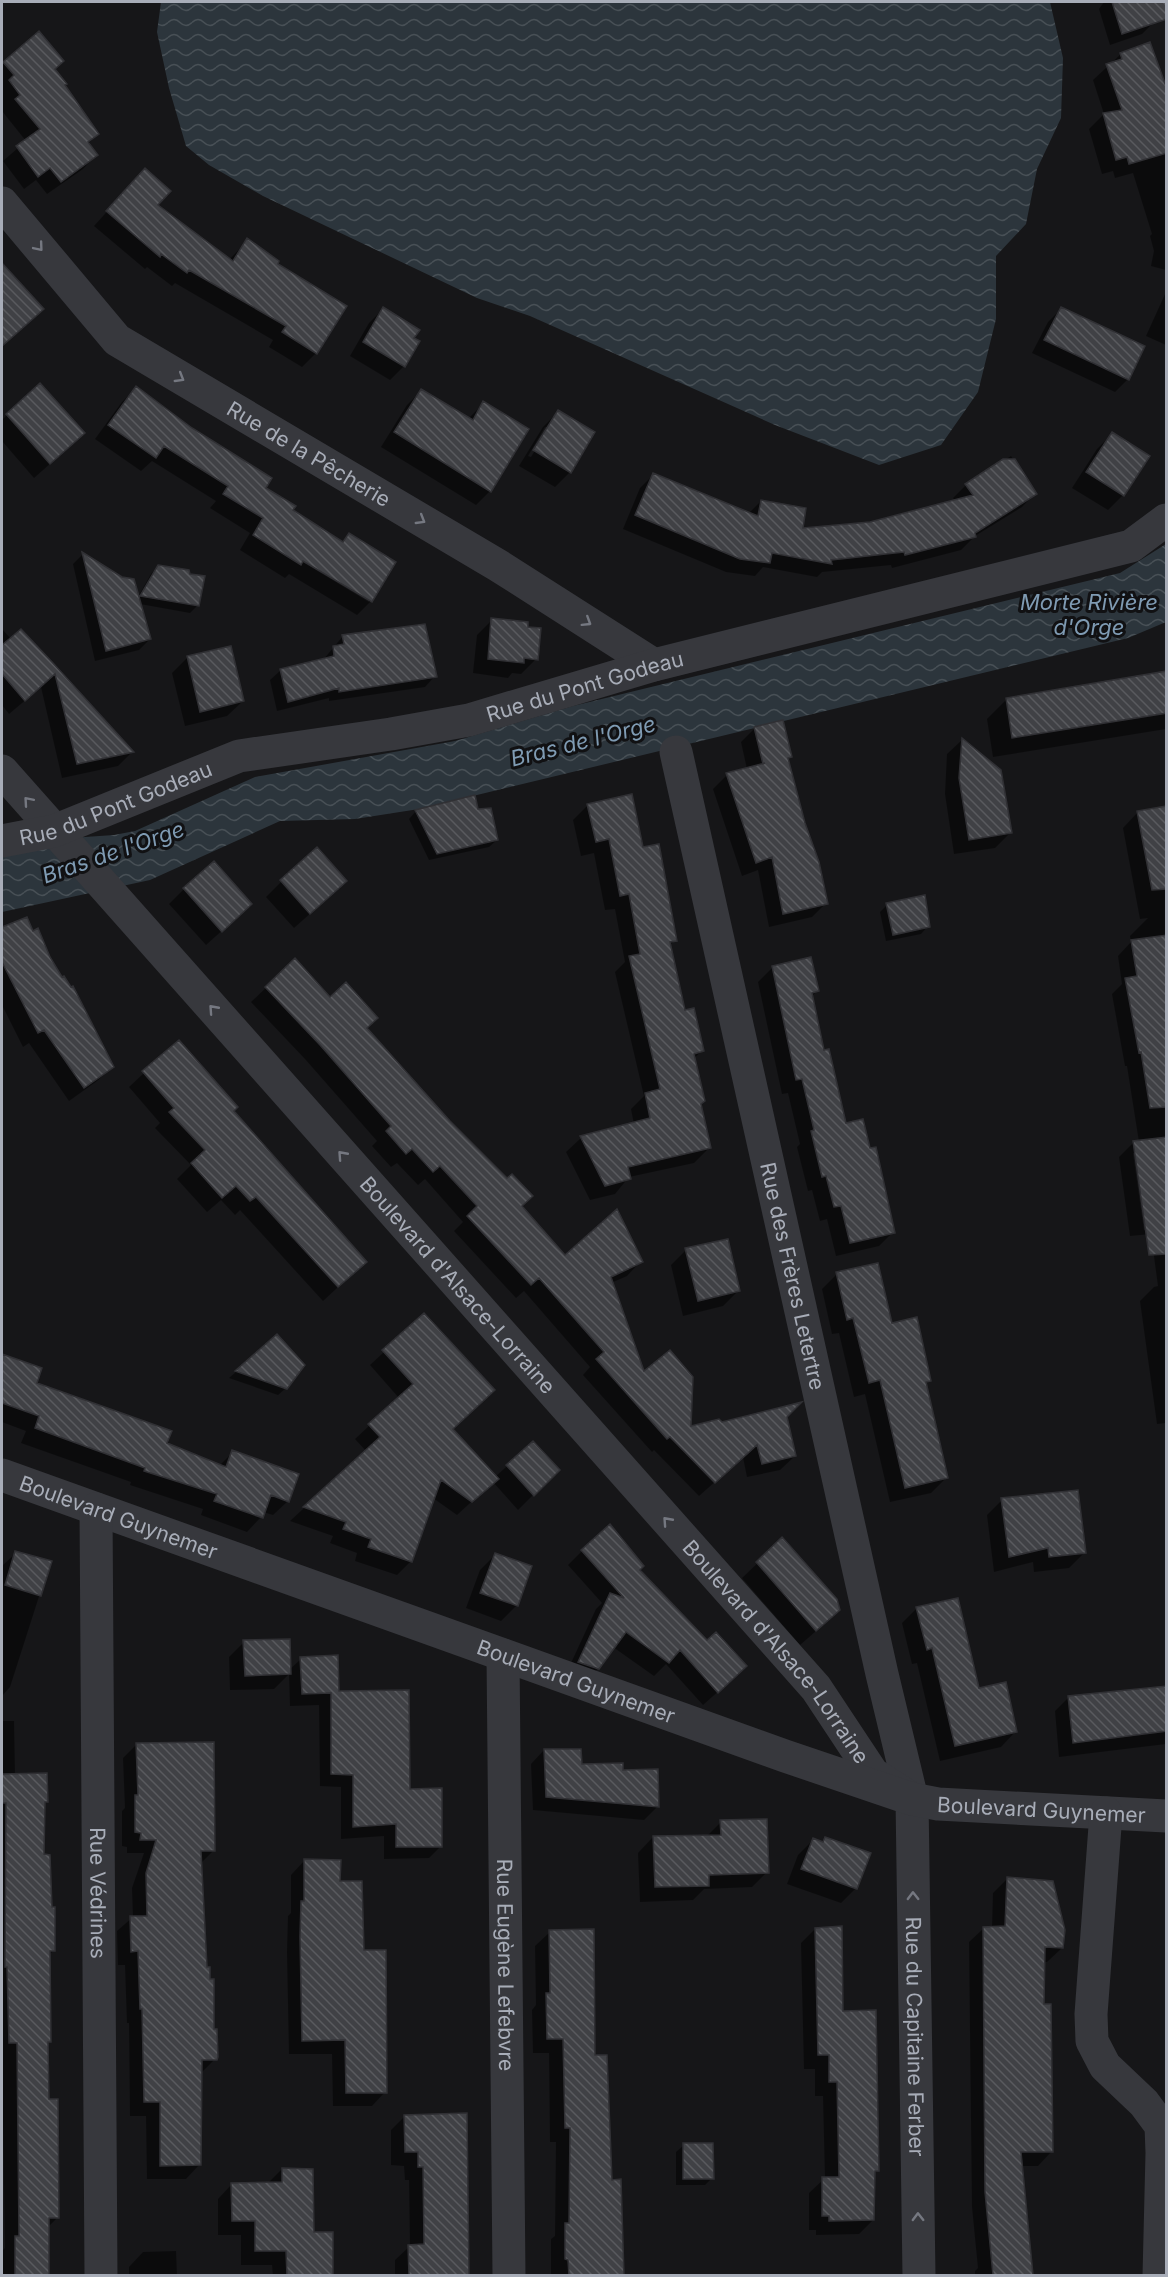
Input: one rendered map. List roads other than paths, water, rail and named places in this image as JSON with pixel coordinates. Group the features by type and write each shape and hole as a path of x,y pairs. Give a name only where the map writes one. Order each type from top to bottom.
{"street":[{"name":"Rue de la Pêcherie","path":"2,202 117,340 499,566 654,665"},
{"name":"Rue du Pont Godeau","path":"2,841 54,831 239,756 469,720 654,665 1131,546 1167,520"},
{"name":"Rue des Frères Letertre","path":"676,752 879,1662 912,1799"},
{"name":"Boulevard d'Alsace-Lorraine","path":"2,771 816,1688 873,1774 912,1799"},
{"name":"Boulevard Guynemer","path":"2,1475 912,1799 963,1805 1167,1816"},
{"name":"Rue Védrines","path":"96,1509 101,2276"},
{"name":"Rue Eugène Lefebvre","path":"503,1655 509,2276"},
{"name":"Rue du Capitaine Ferber","path":"912,1799 919,2276"},
{"path":"1106,1813 1091,2014 1092,2041 1106,2066 1164,2125 1158,2276"}],"water":[{"path":"161,2 1050,2 1063,58 1061,118 1037,169 1026,224 996,256 996,319 978,392 941,445 879,465 775,425 530,316 477,298 263,196 209,165 186,146 169,88 157,32"},
{"name":"Morte Rivière d'Orge","path":"1166,544 1166,622 1128,638 419,809 355,819 280,821 150,880 2,912 2,849 42,840 114,835 135,831 255,777 455,741 573,706 1120,573"}],"water label":[{"name":"Bras de l'Orge","path":"583,741"},
{"name":"Bras de l'Orge","path":"113,852"}]}
